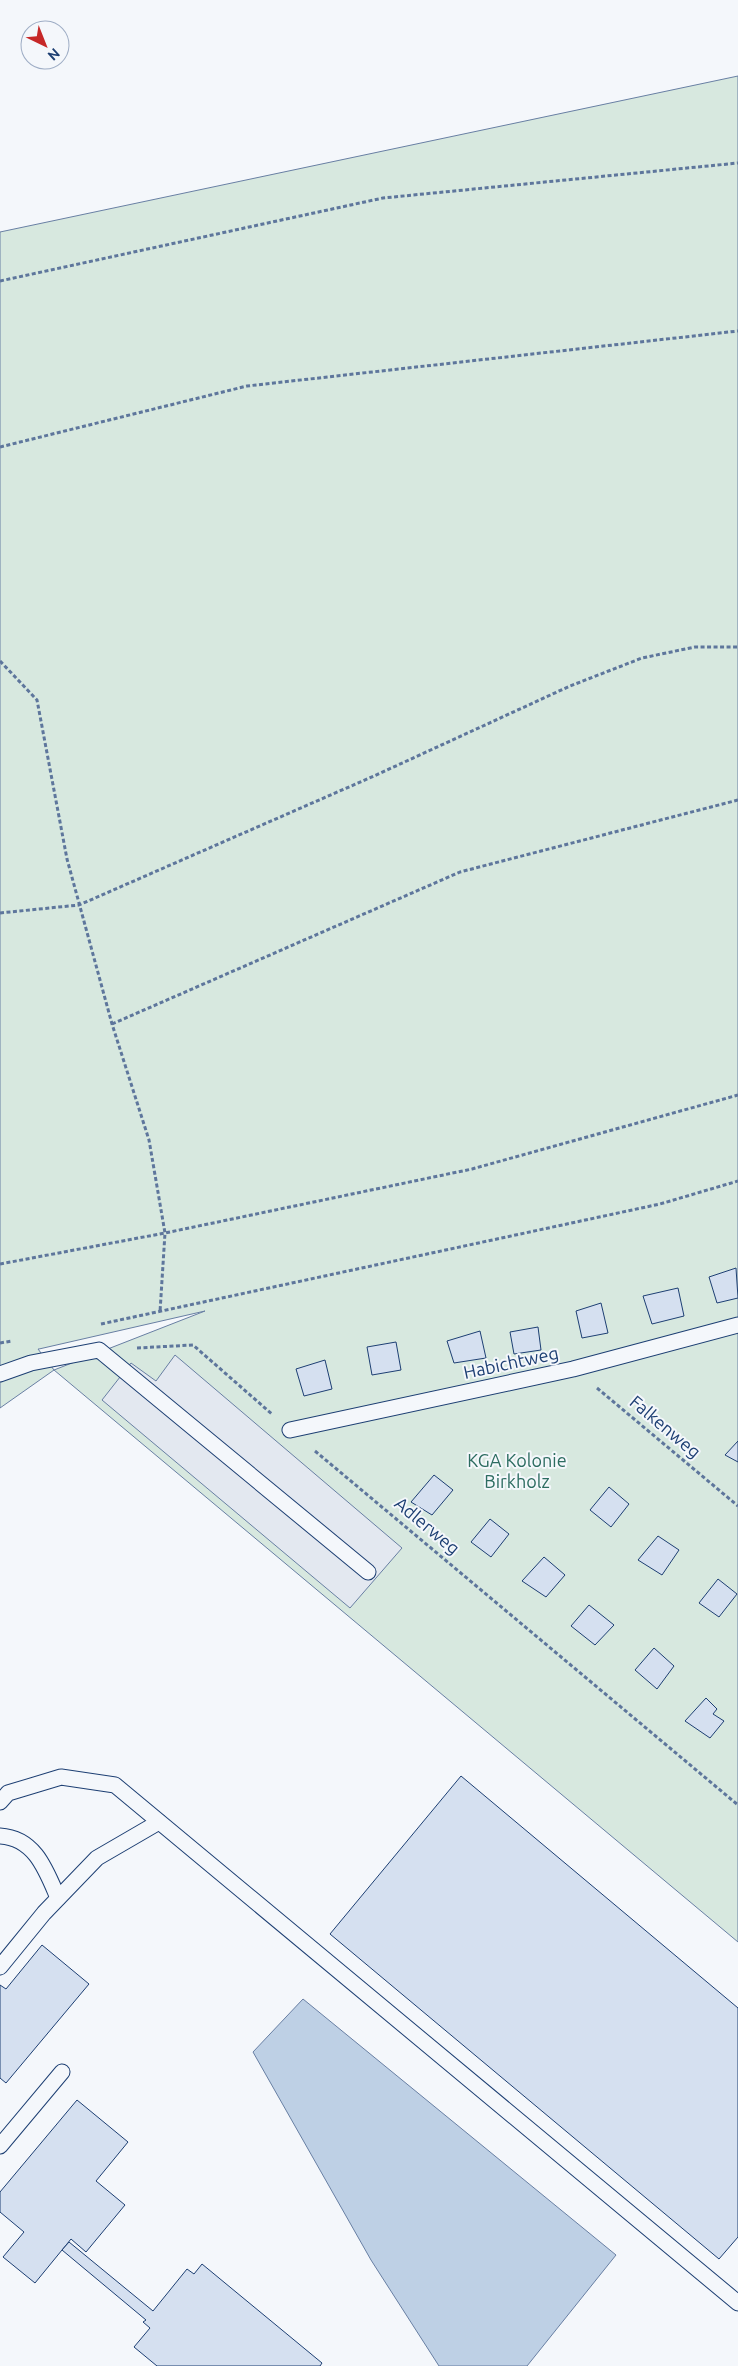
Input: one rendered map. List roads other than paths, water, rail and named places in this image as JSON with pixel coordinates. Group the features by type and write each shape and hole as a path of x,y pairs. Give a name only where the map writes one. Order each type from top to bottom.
{"lane":[{"name":"Habichtweg","path":"290,1430 573,1369 738,1325"},
{"path":"0,1374 31,1363 100,1350 368,1572"},
{"path":"0,1802 8,1793 61,1777 115,1785 738,2303"},
{"path":"0,1968 58,1898 97,1858 159,1822"},
{"path":"0,1836 11,1837 34,1850 46,1869 58,1898"},
{"path":"0,2146 62,2072"}],"water":[{"path":"303,1999 616,2255 527,2366 439,2366 371,2260 253,2052"}],"park label":[{"name":"KGA Kolonie Birkholz","path":"517,1471"}]}
